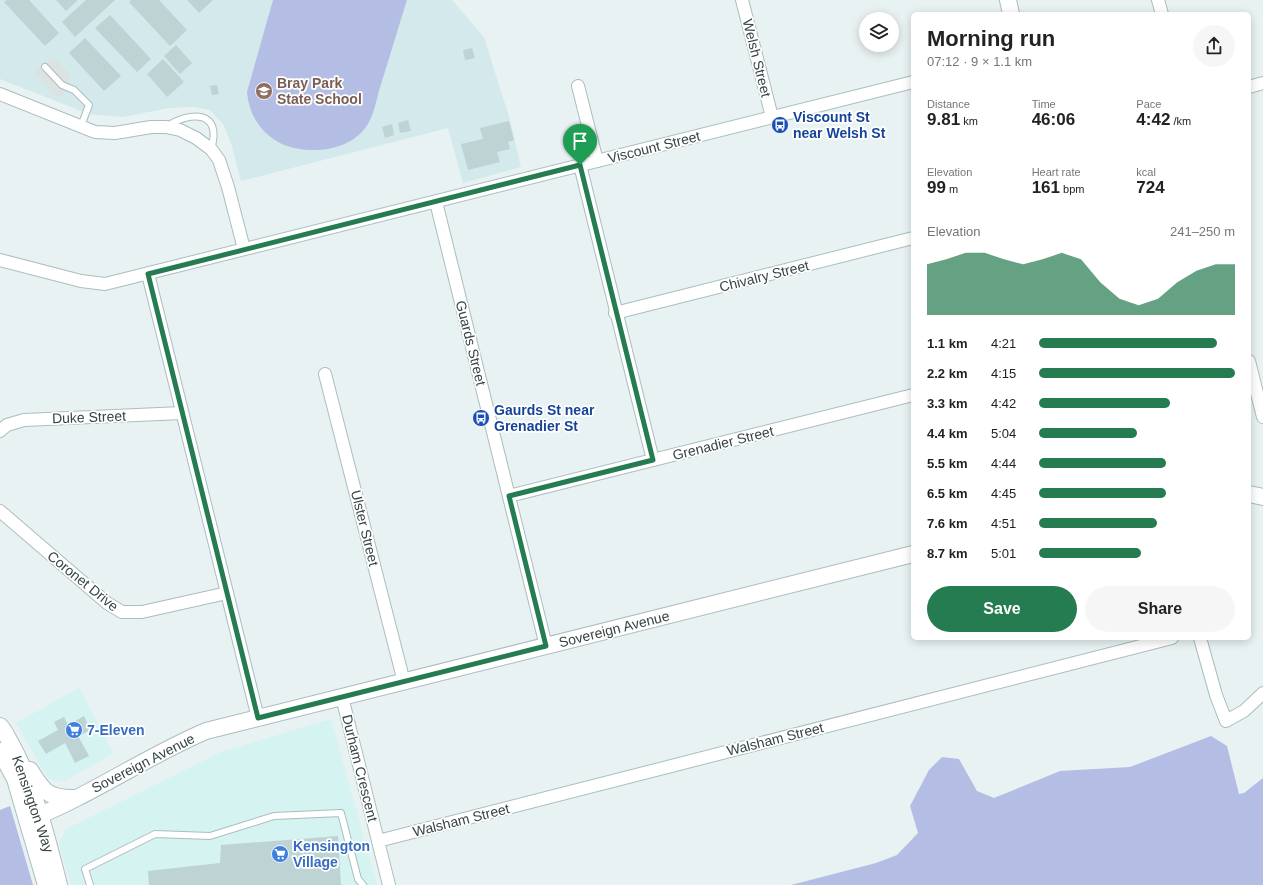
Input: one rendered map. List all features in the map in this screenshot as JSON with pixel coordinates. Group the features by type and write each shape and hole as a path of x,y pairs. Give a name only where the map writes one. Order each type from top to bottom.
{"street":[{"name":"Welsh Street","path":"742,0 772,117"},
{"path":"1008,0 1011,12"},
{"path":"1158,0 1161,12"},
{"name":"Viscount Street","path":"0,260 93,284 105,284 911,82"},
{"path":"1251,86 1263,83"},
{"path":"578,86 597,161"},
{"path":"0,94 95,132 115,133 151,127 166,127 180,130 196,138 210,149 219,160 224,173 244,249"},
{"path":"580,165 615,313 653,460"},
{"name":"Guards Street","path":"436,202 546,646"},
{"name":"Chivalry Street","path":"615,313 911,239"},
{"path":"148,274 258,718"},
{"path":"1251,369 1263,417"},
{"name":"Ulster Street","path":"325,374 404,682"},
{"name":"Grenadier Street","path":"509,496 911,396"},
{"name":"Duke Street","path":"0,431 7,425 24,420 182,413"},
{"path":"1251,494 1263,497"},
{"name":"Coronet Drive","path":"0,511 107,603 122,612 142,612 227,593"},
{"name":"Sovereign Avenue","path":"34,818 75,798 171,746 206,731 911,555"},
{"name":"Walsham Street","path":"378,841 1164,640"},
{"path":"1201,640 1216,696 1226,721 1244,711 1263,694"},
{"name":"Durham Crescent","path":"342,697 389,885"},
{"name":"Kensington Way","path":"0,726 17,755 34,818 46,885"},
{"name":"Kensington Way","path":"0,751 34,818 59,885"},
{"path":"17,755 28,765 41,788 51,796 75,798"}],"lane":[{"path":"45,67 62,85 74,90 89,105 81,126"},
{"path":"166,127 177,120 186,117 197,116 206,118 213,128 215,136 210,149"},
{"path":"90,885 85,869 155,834 210,836 274,816 341,813 358,879 363,885"}],"shaded area":[{"name":"Bray Park State School","path":"0,0 452,0 484,37 510,120 521,167 463,183 448,128 241,181 231,143 223,124 210,110 193,107 169,108 123,117 89,114 0,79"},
{"path":"273,0 407,0 371,118 362,132 342,145 318,150 293,148 282,144 268,135 253,116 247,92"},
{"path":"53,57 70,75 65,94 57,97 35,73"},
{"name":"7-Eleven","path":"79,688 113,753 65,781 52,780 46,775 16,723"},
{"path":"331,719 377,885 71,885 59,843 66,829 221,752"},
{"path":"1211,736 1227,746 1239,794 1244,793 1263,778 1263,885 791,885 876,863 897,855 918,833 910,806 929,770 942,757 959,759 977,791 994,798 1060,771 1130,767"},
{"path":"10,806 33,885 0,885 0,810"}],"building":[{"path":"7,0 29,0 59,33 45,46 4,2"},
{"path":"56,0 78,0 66,11"},
{"path":"86,0 115,0 75,37 62,22"},
{"path":"131,0 159,0 187,30 170,46 129,2"},
{"path":"187,0 213,0 199,13"},
{"path":"110,15 151,59 137,72 95,28"},
{"path":"85,38 121,76 104,91 69,53"},
{"path":"176,45 192,63 180,74 164,56"},
{"path":"472,48 475,58 465,60 463,50"},
{"path":"163,59 184,82 167,97 147,74"},
{"path":"217,85 219,94 212,95 210,86"},
{"path":"408,120 411,131 400,133 398,123"},
{"path":"509,121 514,140 508,142 510,149 497,152 500,162 468,170 461,144 483,139 480,128"},
{"path":"392,124 394,135 385,138 382,127"},
{"path":"84,716 91,730 78,736 89,756 75,763 65,743 46,754 38,741 58,730 54,722 64,717 68,725"},
{"name":"Kensington Village","path":"338,836 341,885 149,885 148,871 220,863 221,845"}],"place":[{"name":"Bray Park State School","path":"264,91"},
{"name":"Viscount St near Welsh St","path":"780,125"},
{"name":"Gaurds St near Grenadier St","path":"481,418"},
{"name":"7-Eleven","path":"74,730"},
{"name":"Kensington Village","path":"280,854"}],"route":[{"path":"580,165 615,313 653,460 509,496 546,646 258,718 148,274 580,165"}]}
